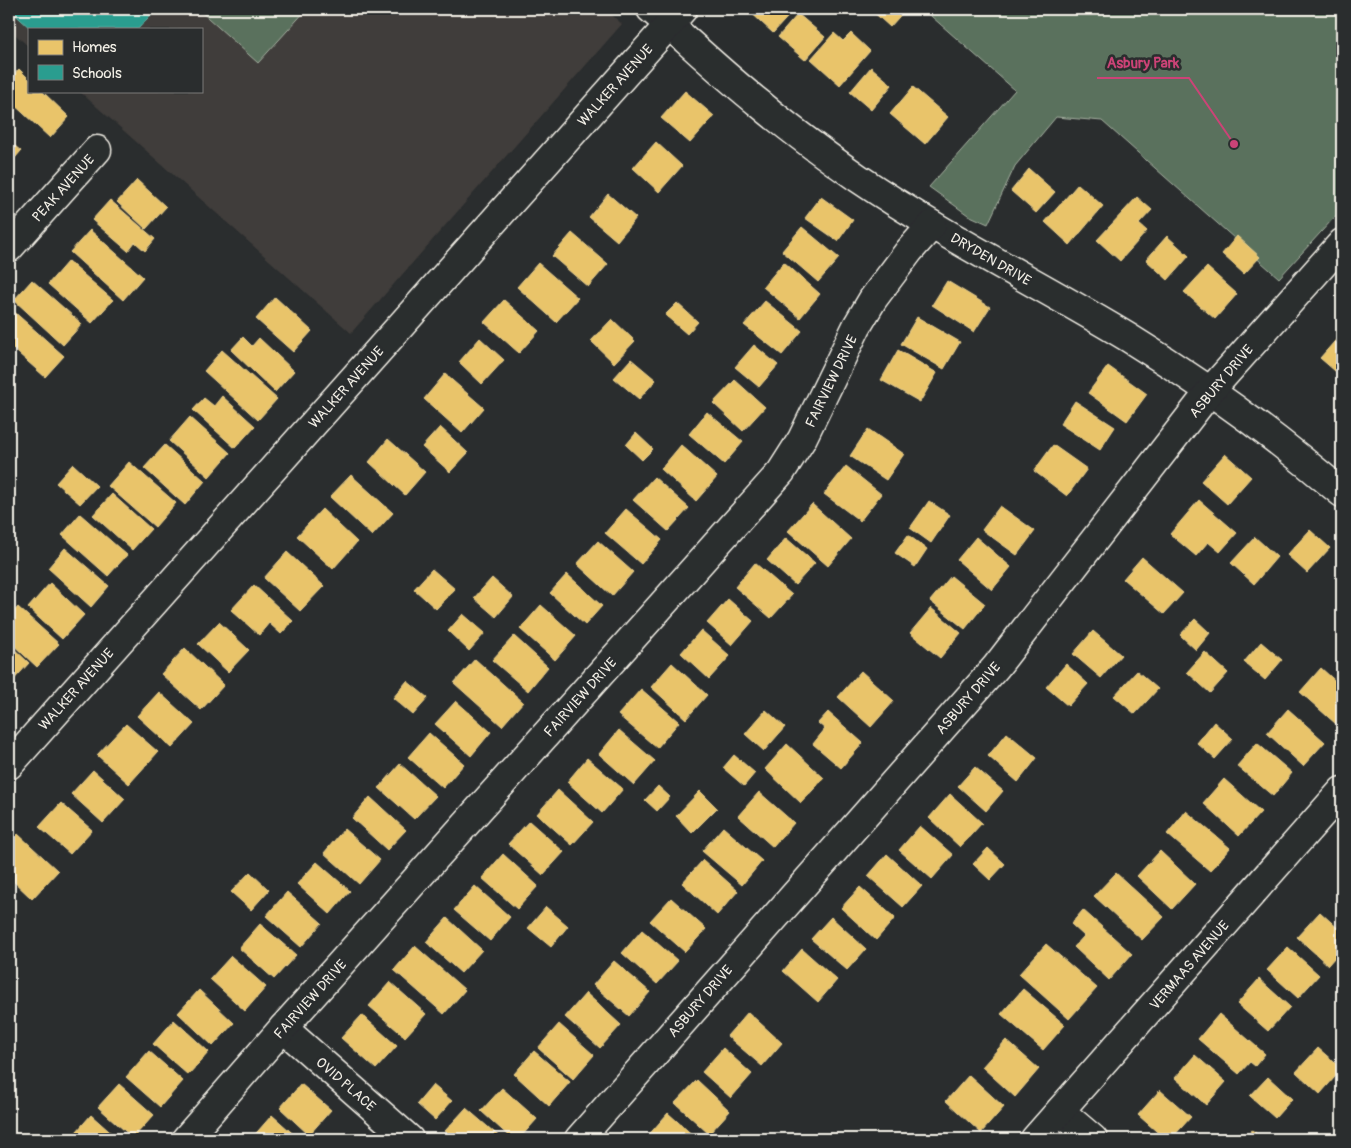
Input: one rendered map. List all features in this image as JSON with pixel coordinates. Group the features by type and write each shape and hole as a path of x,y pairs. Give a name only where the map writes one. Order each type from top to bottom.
{"street":[{"name":"DRYDEN DRIVE","path":"667,14 759,104 858,178 932,225 1130,339 1210,391 1294,453 1342,493"},
{"name":"WALKER AVENUE","path":"9,765 667,14"},
{"name":"PEAK AVENUE","path":"9,248 97,150"},
{"name":"FAIRVIEW DRIVE","path":"186,1139 283,1028 781,472 802,439 857,326 873,299 909,251 932,225"},
{"name":"ASBURY DRIVE","path":"578,1139 996,667 1210,391 1342,243"},
{"name":"VERMAAS AVENUE","path":"1035,1139 1342,791"},
{"name":"OVID PLACE","path":"283,1028 408,1139"},
{"path":"1060,1112 1093,1139"}],"shaded area":[{"path":"9,9 605,9 622,24 351,333 80,92 202,92 202,28 28,28 28,46 9,29"}],"green space":[{"path":"198,9 307,9 258,63"},
{"path":"923,9 1342,9 1342,209 1279,278 1102,121 1056,117 1015,166 988,224 968,215 929,187 1015,90"}],"building: Homes":[{"path":"747,9 795,9 773,33"},
{"path":"870,9 906,9 890,27"},
{"path":"798,14 825,37 805,60 778,37"},
{"path":"834,33 843,41 851,33 870,51 840,85 811,59"},
{"path":"871,67 892,85 871,110 850,92"},
{"path":"19,69 28,78 28,92 43,92 69,117 50,138 9,100 9,80"},
{"path":"913,87 948,117 925,144 890,114"},
{"path":"685,91 714,116 690,143 661,118"},
{"path":"9,141 21,151 9,165"},
{"path":"656,142 682,166 659,192 633,168"},
{"path":"1029,169 1055,192 1036,213 1011,191"},
{"path":"137,180 166,207 146,229 117,202"},
{"path":"1078,184 1103,206 1070,245 1045,222"},
{"path":"608,194 636,218 617,241 589,217"},
{"path":"821,197 853,220 838,241 805,218"},
{"path":"1137,197 1152,210 1139,224 1147,231 1120,261 1097,240"},
{"path":"110,200 155,239 145,251 135,242 128,251 92,220"},
{"path":"802,227 839,258 818,282 782,251"},
{"path":"90,230 143,277 123,300 70,252"},
{"path":"572,233 608,264 588,287 552,256"},
{"path":"1167,236 1189,256 1168,280 1146,260"},
{"path":"1237,236 1260,257 1244,274 1222,254"},
{"path":"68,261 113,300 92,323 48,284"},
{"path":"784,262 820,294 800,318 763,287"},
{"path":"538,263 578,298 556,322 517,287"},
{"path":"1207,267 1237,294 1215,319 1184,292"},
{"path":"32,280 82,324 63,345 14,300"},
{"path":"947,281 990,307 974,332 932,305"},
{"path":"275,297 312,331 293,352 256,319"},
{"path":"504,300 539,331 519,353 484,322"},
{"path":"765,301 802,331 782,355 744,325"},
{"path":"677,303 698,322 687,334 665,315"},
{"path":"11,309 64,356 45,377 9,345 9,311"},
{"path":"917,317 960,342 944,369 901,344"},
{"path":"612,319 635,341 614,363 591,341"},
{"path":"1342,333 1342,377 1320,358"},
{"path":"243,337 252,346 259,338 294,371 275,392 231,350"},
{"path":"480,338 504,360 482,384 459,362"},
{"path":"754,345 778,365 759,387 735,367"},
{"path":"222,350 277,399 258,420 204,371"},
{"path":"898,350 937,373 920,402 881,380"},
{"path":"631,359 656,380 639,399 614,378"},
{"path":"1108,366 1147,394 1127,421 1088,393"},
{"path":"445,374 484,408 462,433 424,399"},
{"path":"735,380 765,407 743,431 713,403"},
{"path":"222,396 255,426 235,448 193,410 204,398 214,406"},
{"path":"1075,401 1115,427 1100,450 1060,424"},
{"path":"707,412 743,442 724,464 689,434"},
{"path":"190,417 230,453 209,477 169,441"},
{"path":"440,427 468,453 450,472 422,447"},
{"path":"868,429 904,454 886,480 850,456"},
{"path":"636,433 653,449 642,460 626,445"},
{"path":"388,439 425,472 405,495 369,462"},
{"path":"165,445 205,481 185,505 144,468"},
{"path":"681,445 717,477 696,501 661,469"},
{"path":"1053,445 1087,469 1067,496 1034,471"},
{"path":"1225,454 1251,477 1227,504 1201,481"},
{"path":"129,462 176,503 155,527 108,486"},
{"path":"73,464 97,486 80,504 56,483"},
{"path":"846,466 881,494 860,521 824,494"},
{"path":"351,475 393,513 372,536 330,497"},
{"path":"654,477 689,508 668,531 633,500"},
{"path":"112,494 151,529 132,550 93,515"},
{"path":"1199,500 1237,533 1220,552 1208,542 1196,556 1170,534"},
{"path":"929,501 950,515 931,543 910,528"},
{"path":"812,504 851,539 828,566 788,531"},
{"path":"1000,506 1035,531 1017,555 982,530"},
{"path":"322,509 357,542 333,569 297,536"},
{"path":"626,509 662,540 641,564 605,533"},
{"path":"80,514 127,555 108,576 62,535"},
{"path":"1310,530 1330,548 1307,573 1287,555"},
{"path":"908,535 927,549 915,567 895,553"},
{"path":"976,537 1011,567 992,590 957,560"},
{"path":"1255,537 1277,557 1254,584 1231,563"},
{"path":"786,538 815,563 795,585 767,560"},
{"path":"598,541 633,572 612,596 577,564"},
{"path":"65,548 109,586 91,607 48,568"},
{"path":"287,552 324,586 300,611 264,578"},
{"path":"1142,557 1183,593 1164,614 1123,579"},
{"path":"755,563 792,595 771,618 735,587"},
{"path":"432,569 455,589 436,609 414,589"},
{"path":"567,574 602,606 585,625 550,593"},
{"path":"951,576 985,604 965,629 930,601"},
{"path":"492,578 513,597 496,617 474,598"},
{"path":"50,583 84,615 62,639 28,608"},
{"path":"254,585 293,621 281,634 269,623 259,635 231,610"},
{"path":"728,599 753,621 732,645 707,623"},
{"path":"541,605 576,636 555,660 520,629"},
{"path":"18,607 59,644 37,667 9,641 9,617"},
{"path":"931,608 961,633 940,658 910,633"},
{"path":"463,614 485,633 469,651 448,631"},
{"path":"1195,619 1210,633 1196,650 1180,635"},
{"path":"219,622 249,650 228,672 198,644"},
{"path":"701,630 730,656 709,679 681,653"},
{"path":"1093,631 1121,655 1101,678 1073,654"},
{"path":"514,636 548,667 528,691 492,660"},
{"path":"1261,642 1282,660 1265,680 1244,662"},
{"path":"9,644 29,663 9,685"},
{"path":"185,648 224,685 201,710 161,674"},
{"path":"1205,652 1228,673 1210,693 1187,672"},
{"path":"475,659 523,702 502,726 454,683"},
{"path":"672,663 707,695 686,719 651,687"},
{"path":"1066,664 1088,684 1068,706 1046,687"},
{"path":"1321,668 1342,687 1342,717 1336,724 1300,692"},
{"path":"861,671 894,701 871,727 838,697"},
{"path":"1137,671 1158,689 1135,714 1114,696"},
{"path":"407,681 428,698 413,715 393,698"},
{"path":"641,689 679,722 657,748 618,715"},
{"path":"159,692 194,724 172,748 137,716"},
{"path":"456,701 491,732 471,756 435,724"},
{"path":"1288,709 1325,742 1303,766 1267,733"},
{"path":"766,710 785,727 764,751 745,734"},
{"path":"828,712 863,743 841,768 813,744 825,729 818,723"},
{"path":"1214,722 1233,739 1215,759 1197,743"},
{"path":"126,724 158,752 129,784 97,755"},
{"path":"619,730 655,761 634,785 599,754"},
{"path":"429,733 464,764 443,788 408,757"},
{"path":"1007,733 1037,758 1018,782 988,756"},
{"path":"1257,743 1292,773 1273,796 1237,766"},
{"path":"787,744 824,778 801,803 765,769"},
{"path":"734,755 755,773 744,786 723,768"},
{"path":"587,758 623,789 602,813 567,782"},
{"path":"400,764 436,796 414,819 379,788"},
{"path":"975,767 1003,791 986,811 958,786"},
{"path":"93,770 125,799 103,823 71,794"},
{"path":"1224,779 1261,812 1239,836 1203,803"},
{"path":"658,786 670,797 657,811 645,800"},
{"path":"558,790 593,822 572,845 537,814"},
{"path":"700,791 717,808 692,833 676,816"},
{"path":"759,792 794,823 773,847 738,816"},
{"path":"950,794 982,823 960,847 929,818"},
{"path":"370,797 406,830 387,850 352,818"},
{"path":"61,803 92,830 70,854 39,827"},
{"path":"1186,811 1230,848 1210,871 1167,834"},
{"path":"529,821 564,852 543,875 508,844"},
{"path":"920,826 953,855 932,879 899,850"},
{"path":"723,827 762,861 742,885 702,851"},
{"path":"344,829 380,860 359,884 324,853"},
{"path":"18,834 58,871 32,899 9,877 9,845"},
{"path":"988,848 1005,864 990,880 973,864"},
{"path":"1160,851 1195,884 1172,909 1137,876"},
{"path":"503,854 538,886 517,909 482,878"},
{"path":"887,854 922,886 903,907 868,876"},
{"path":"703,860 738,891 717,915 682,883"},
{"path":"317,862 350,891 330,914 297,884"},
{"path":"250,872 269,890 251,910 231,892"},
{"path":"1116,873 1164,917 1142,940 1094,896"},
{"path":"475,886 510,917 490,941 454,910"},
{"path":"860,887 895,918 876,940 841,908"},
{"path":"287,892 322,923 301,947 266,916"},
{"path":"671,898 706,929 685,952 650,921"},
{"path":"546,907 568,926 551,947 528,928"},
{"path":"1083,910 1132,954 1109,980 1074,947 1084,936 1071,924"},
{"path":"1320,912 1342,932 1342,949 1328,965 1297,937"},
{"path":"831,917 866,949 847,970 811,939"},
{"path":"447,918 482,950 461,973 426,942"},
{"path":"260,924 296,955 274,979 239,948"},
{"path":"642,930 678,961 657,984 622,953"},
{"path":"1046,944 1097,988 1069,1019 1019,974"},
{"path":"415,946 465,990 444,1014 394,970"},
{"path":"1288,947 1319,975 1298,998 1267,970"},
{"path":"802,949 837,980 818,1002 783,971"},
{"path":"231,956 266,987 245,1011 210,979"},
{"path":"614,961 650,992 629,1016 593,985"},
{"path":"1259,979 1290,1007 1268,1031 1237,1004"},
{"path":"390,982 426,1014 405,1037 369,1006"},
{"path":"1023,989 1065,1025 1043,1050 1001,1014"},
{"path":"199,990 234,1023 213,1046 178,1013"},
{"path":"586,993 621,1025 600,1048 565,1017"},
{"path":"748,1012 782,1043 762,1066 727,1036"},
{"path":"1219,1014 1265,1054 1255,1066 1250,1062 1239,1074 1198,1039"},
{"path":"362,1015 397,1046 376,1069 341,1038"},
{"path":"174,1020 209,1052 188,1075 153,1044"},
{"path":"559,1024 594,1055 573,1079 538,1048"},
{"path":"1006,1040 1039,1069 1015,1097 982,1067"},
{"path":"723,1048 752,1074 731,1098 702,1072"},
{"path":"1318,1048 1342,1069 1320,1094 1296,1072"},
{"path":"149,1051 183,1081 160,1107 126,1077"},
{"path":"534,1051 570,1082 549,1106 514,1074"},
{"path":"1195,1055 1226,1082 1206,1105 1175,1078"},
{"path":"969,1075 1004,1107 981,1133 946,1101"},
{"path":"1268,1077 1292,1099 1275,1118 1250,1096"},
{"path":"697,1080 730,1111 709,1134 675,1103"},
{"path":"119,1084 154,1115 133,1138 98,1107"},
{"path":"301,1084 331,1110 309,1135 280,1108"},
{"path":"433,1085 452,1101 435,1120 417,1104"},
{"path":"502,1088 537,1119 519,1139 512,1139 481,1111"},
{"path":"1160,1090 1191,1117 1171,1139 1165,1139 1138,1115"},
{"path":"466,1108 502,1139 454,1139 445,1131"},
{"path":"668,1113 697,1139 646,1138"},
{"path":"91,1115 118,1139 70,1139"},
{"path":"272,1115 299,1139 251,1139"},
{"path":"1252,1130 1263,1139 1245,1139"}],"building: Schools":[{"path":"9,9 156,9 139,28 30,28"}],"place":[{"name":"Asbury Park","path":"1234,144"}]}
